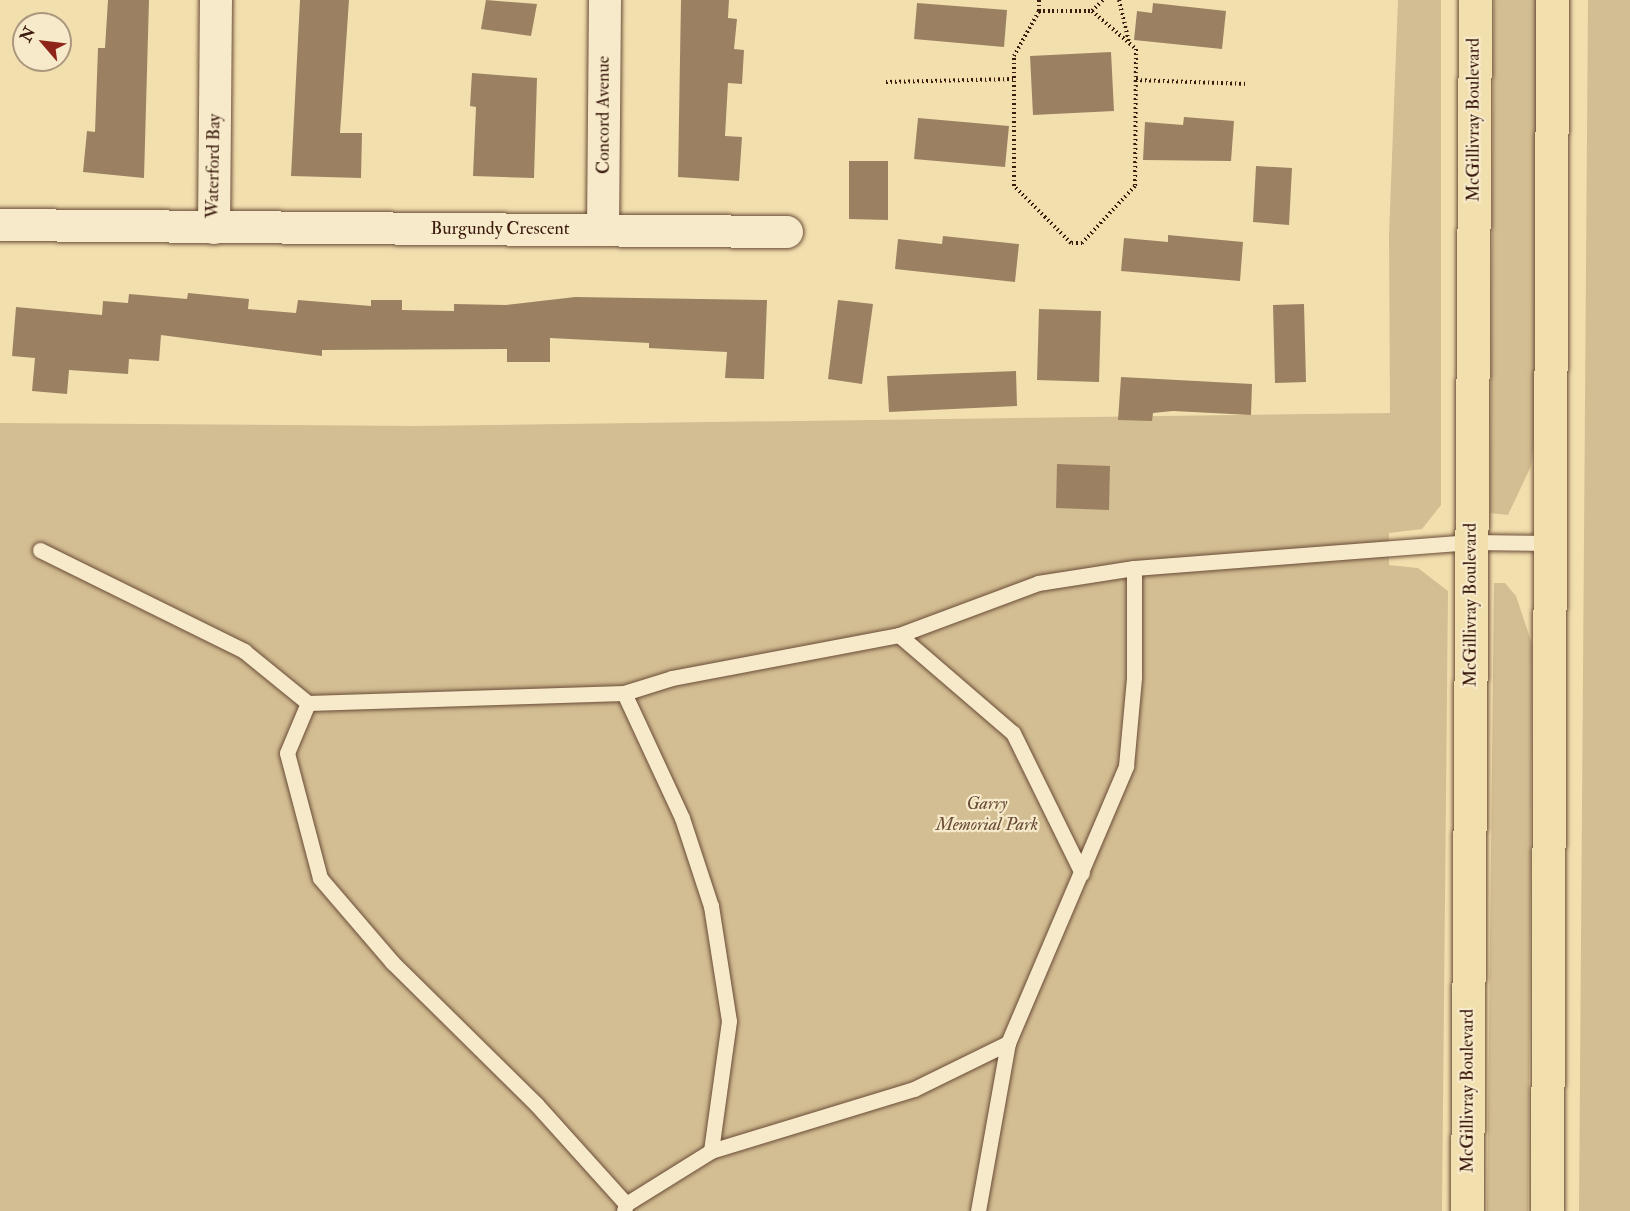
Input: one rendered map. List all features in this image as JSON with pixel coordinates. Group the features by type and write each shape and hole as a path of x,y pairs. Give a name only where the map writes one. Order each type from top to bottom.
{"main road":[{"name":"McGillivray Boulevard","path":"1467,1211 1475,0"},
{"path":"1547,1211 1552,0"}],"street":[{"name":"Waterford Bay","path":"0,225 214,228 216,0"},
{"name":"Concord Avenue","path":"603,230 605,0"},
{"name":"Burgundy Crescent","path":"214,228 787,232"}],"lane":[{"path":"40,550 244,651 308,703 624,693 672,678 898,636 1038,583 1134,568 1471,542 1550,543"},
{"path":"978,1211 1008,1043 1126,766 1134,678 1134,568"},
{"path":"898,636 1013,733 1082,873"},
{"path":"624,693 682,818 711,906 729,1021 711,1151"},
{"path":"308,703 287,753 320,878 392,962 536,1104 625,1207 711,1151 914,1089 1008,1043"}],"path":[{"path":"1039,0 1039,12 1014,56 1014,186 1071,243 1082,243 1135,186 1136,48 1092,11 1039,12"},
{"path":"1092,11 1103,0"},
{"path":"1119,0 1129,42"},
{"path":"886,82 1014,79"},
{"path":"1136,80 1248,84"}],"green space":[{"name":"Garry Memorial Park","path":"1398,0 1441,0 1441,505 1422,529 1389,533 1389,565 1418,568 1448,591 1442,1211 0,1211 0,423 416,426 1390,413 1389,235"},
{"path":"1494,0 1537,0 1534,440 1531,466 1508,515 1490,513"},
{"path":"1588,0 1630,0 1630,1211 1579,1211"},
{"path":"1494,583 1505,583 1516,596 1532,644 1528,1211 1487,1211"}],"building":[{"path":"108,0 149,0 144,178 83,172 87,131 95,132 98,48 105,48"},
{"path":"300,0 349,0 340,133 362,133 361,178 291,176"},
{"path":"486,0 537,4 531,36 481,29"},
{"path":"681,0 729,0 728,18 737,19 734,49 744,50 742,84 728,83 725,136 742,137 739,181 678,177"},
{"path":"917,3 1007,10 1004,47 914,39"},
{"path":"1153,3 1226,11 1222,49 1134,40 1137,11 1152,13"},
{"path":"1111,52 1114,111 1033,115 1030,56"},
{"path":"472,73 537,78 534,178 473,176 476,107 470,106"},
{"path":"1184,117 1234,121 1231,161 1143,160 1145,122 1183,125"},
{"path":"918,118 1009,126 1005,167 914,159"},
{"path":"849,161 888,161 888,220 849,219"},
{"path":"1256,166 1292,168 1289,225 1253,222"},
{"path":"1168,235 1243,242 1240,281 1121,271 1124,238 1168,242"},
{"path":"943,236 1019,244 1015,282 895,269 898,239 942,244"},
{"path":"188,293 249,299 248,309 296,313 298,300 371,306 371,300 402,300 402,310 454,311 454,304 506,305 575,297 767,300 764,379 725,378 727,352 649,348 649,343 550,338 550,362 507,362 507,349 322,350 322,356 161,335 159,361 129,359 128,374 69,370 67,394 32,391 35,358 12,356 16,307 102,315 103,301 128,303 129,294 187,299"},
{"path":"838,300 873,304 862,384 828,379"},
{"path":"1304,304 1306,382 1275,383 1273,305"},
{"path":"1039,309 1101,311 1099,382 1037,380"},
{"path":"1016,371 1017,406 889,412 887,376"},
{"path":"1121,377 1252,384 1251,415 1173,411 1153,413 1152,421 1118,420"},
{"path":"1057,464 1110,466 1109,510 1056,508"}]}
